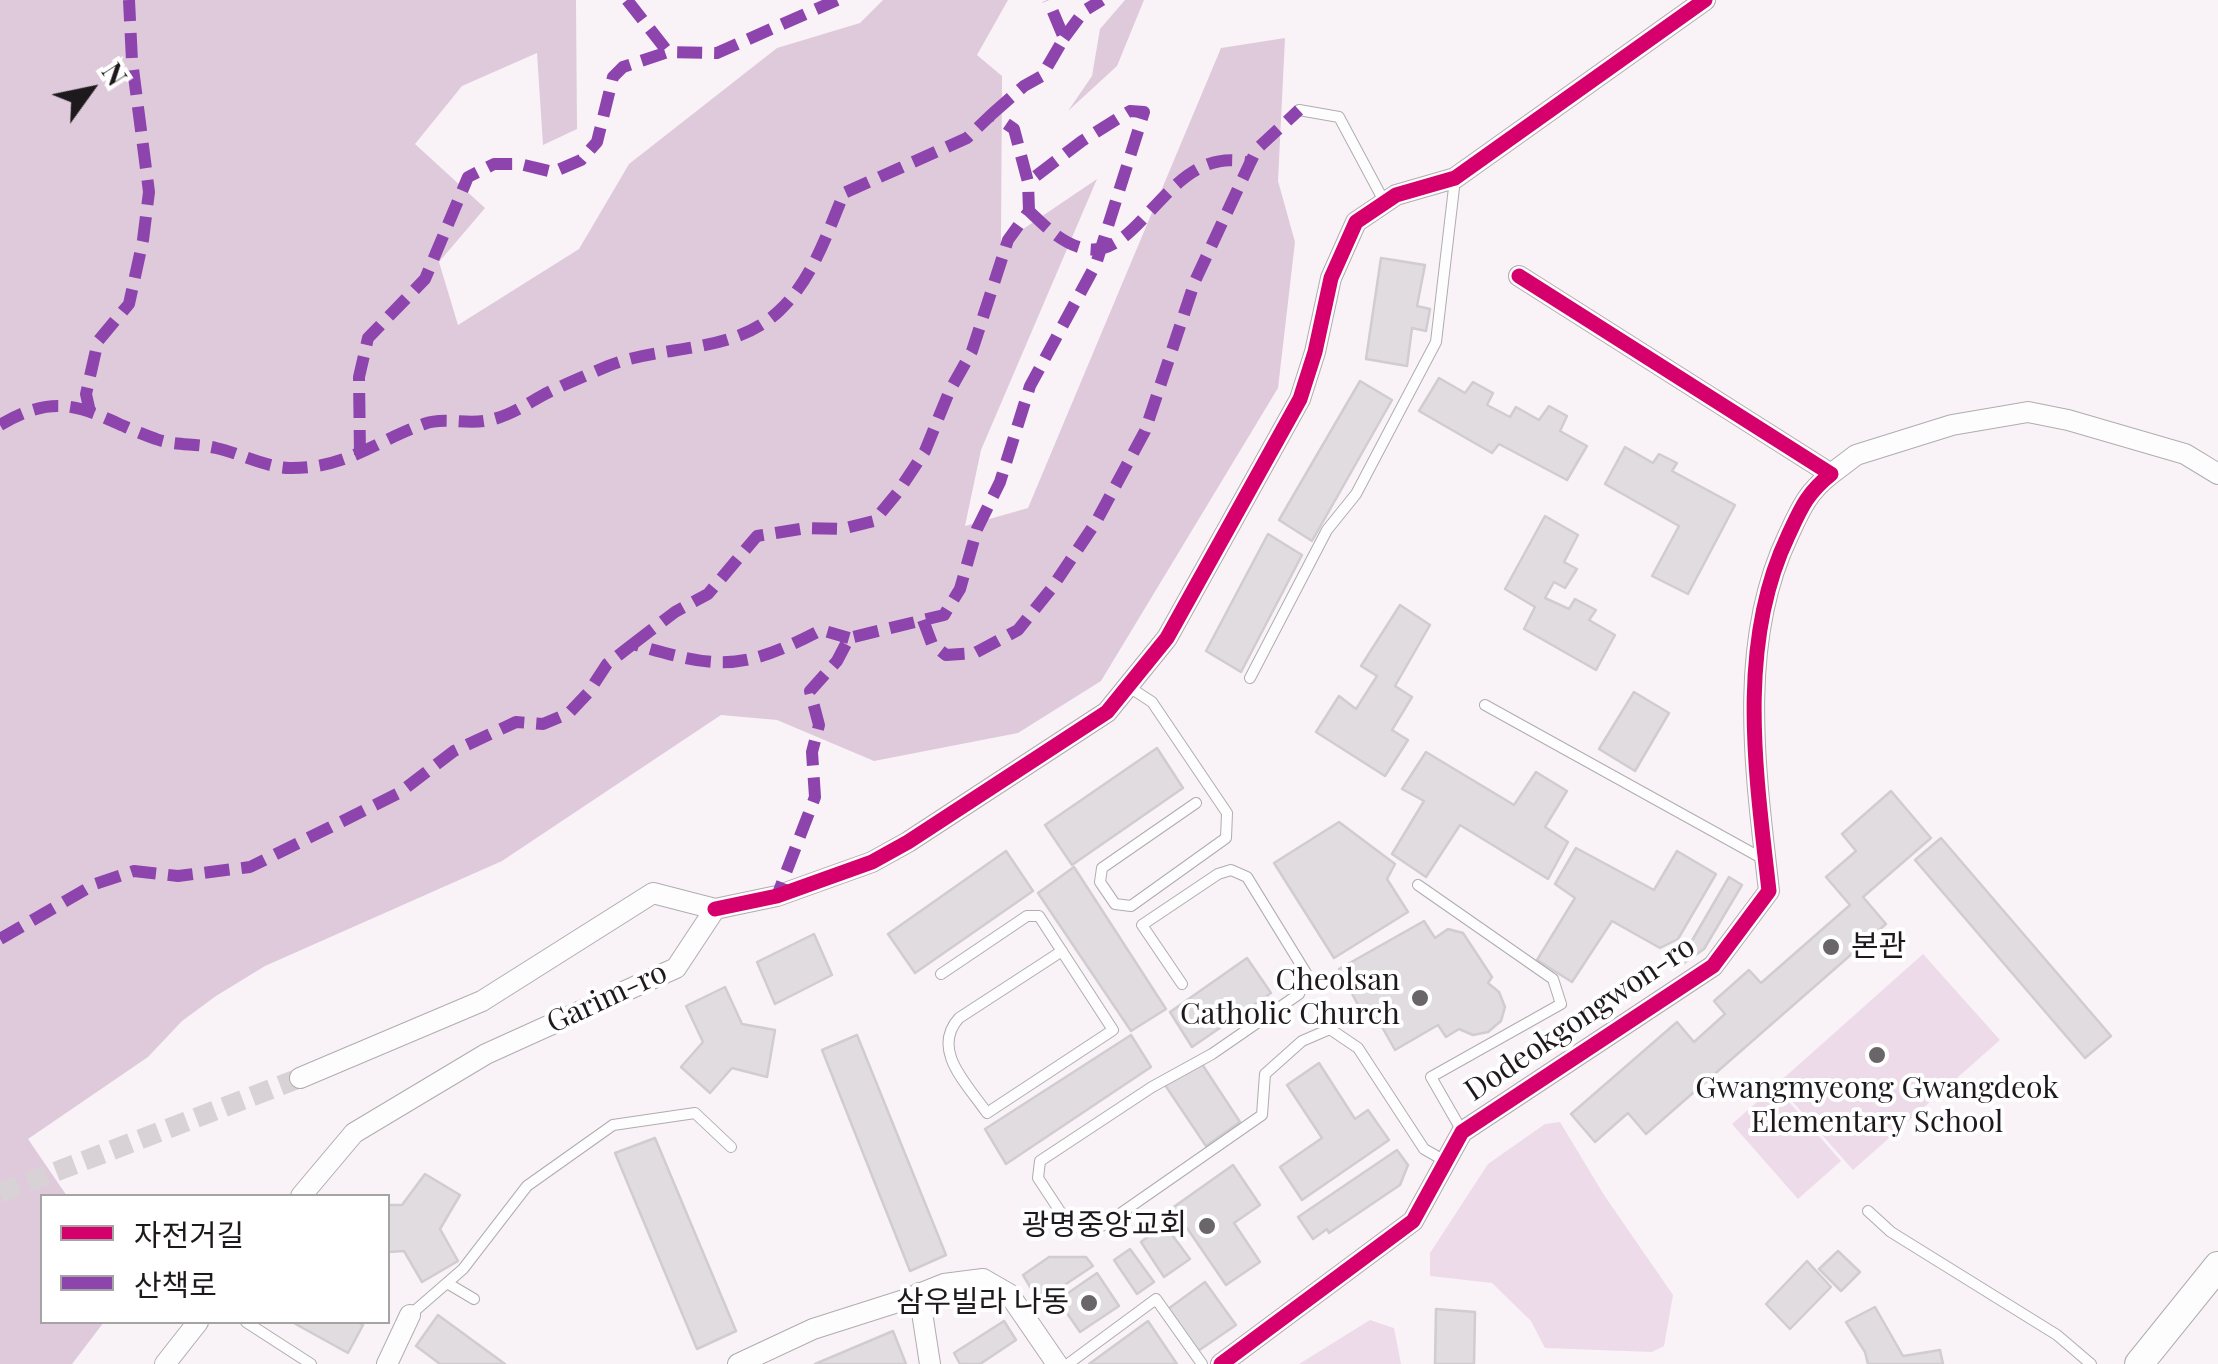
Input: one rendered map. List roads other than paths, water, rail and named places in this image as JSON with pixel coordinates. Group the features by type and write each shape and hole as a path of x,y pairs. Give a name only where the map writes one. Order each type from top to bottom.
{"main road":[{"path":"2139,1364 2218,1266"},
{"path":"2166,1364 2188,1303"}],"street":[{"path":"715,909 777,896 872,862 1106,712 1167,638 1300,398 1315,352 1331,278 1356,222 1396,195 1455,178 1705,0"},
{"path":"1520,276 1831,474 1856,455 1952,425 2028,412 2185,454 2218,474"},
{"name":"Dodeokgongwon-ro","path":"1221,1364 1412,1220 1462,1132 1713,966 1769,891 1756,776 1757,641 1774,565 1810,491 1831,474"},
{"name":"Garim-ro","path":"300,1078 482,1001 653,893 715,909 676,968 486,1054 354,1133 304,1194"},
{"path":"738,1364 813,1329 944,1284 984,1279 1008,1294 1057,1364"},
{"path":"920,1293 930,1364"},
{"path":"387,1364 410,1315"},
{"path":"165,1364 196,1324"}],"lane":[{"path":"1299,110 1339,117 1385,203"},
{"path":"1250,678 1327,530 1356,494 1436,342 1455,178"},
{"path":"1129,687 1152,702 1227,812 1226,838 1131,906 1115,904 1100,882 1102,868 1196,803"},
{"path":"1485,705 1766,861"},
{"path":"1182,984 1142,926 1218,874 1231,870 1247,876 1306,972 1299,994 1212,1054 1152,1087 1040,1161 1038,1178 1067,1222 1086,1231 1104,1226 1262,1114 1265,1074 1302,1042 1330,1029 1358,1048 1424,1150 1446,1161"},
{"path":"1418,885 1552,979 1561,1004 1431,1077 1462,1132"},
{"path":"941,974 1027,916 1039,916 1062,951 1113,1030 987,1113 947,1054 949,1029 959,1018 1062,951"},
{"path":"410,1315 463,1270 528,1186 613,1125 696,1113 731,1147"},
{"path":"1868,1211 1891,1232 2057,1335 2091,1364"},
{"path":"447,1284 474,1299"},
{"path":"1068,1364 1156,1299 1202,1364"},
{"path":"249,1324 311,1364"}],"tunnel":[{"path":"0,1193 300,1078"}],"place":[{"name":"본관","path":"1831,947"},
{"name":"Cheolsan Catholic Church","path":"1420,998"},
{"name":"Gwangmyeong Gwangdeok Elementary School","path":"1877,1055"},
{"name":"광명중앙교회","path":"1207,1226"},
{"name":"삼우빌라 나동","path":"1089,1303"}]}
